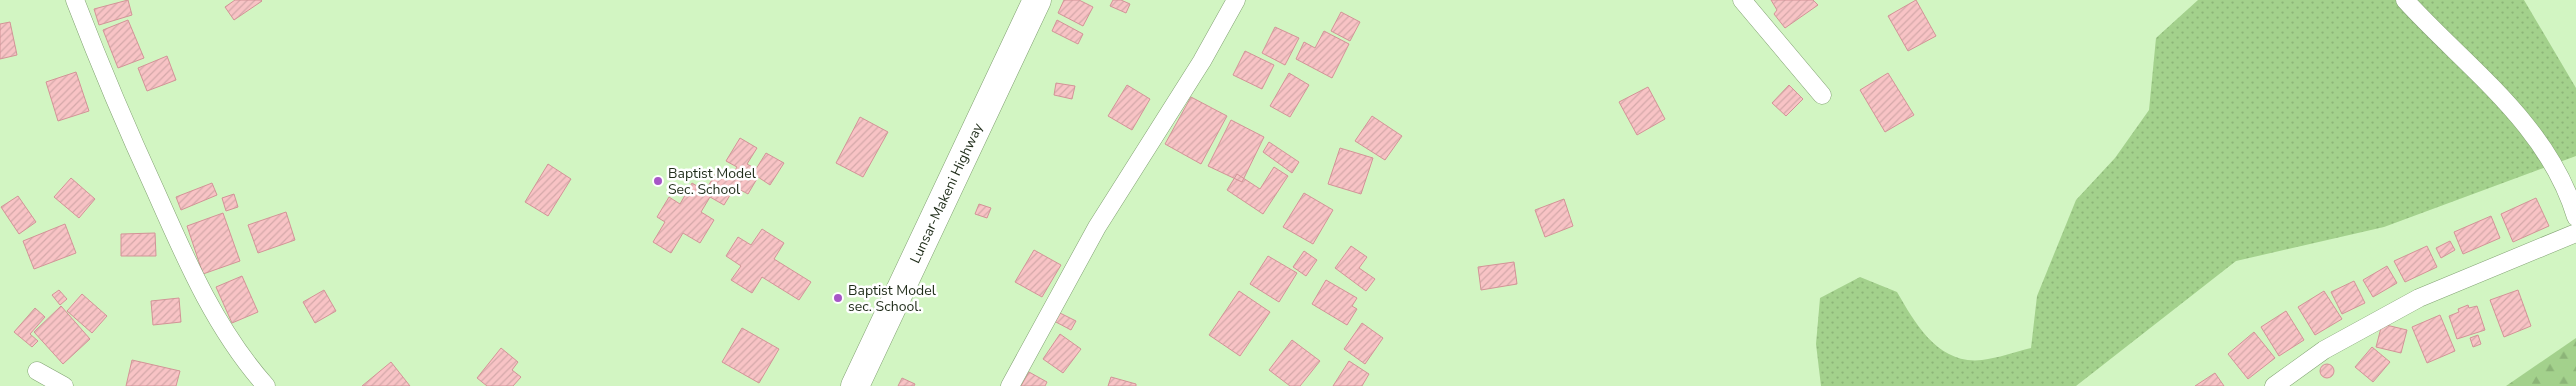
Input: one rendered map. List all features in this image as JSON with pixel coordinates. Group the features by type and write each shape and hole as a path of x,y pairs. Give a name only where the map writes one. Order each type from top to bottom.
{"main road":[{"name":"Lunsar-Makeni Highway","path":"855,386 1037,0"}],"street":[{"path":"75,0 106,82 194,278 223,325 266,386"},
{"path":"1010,386 1097,227 1137,167 1236,0"},
{"path":"1742,0 1822,95"},
{"path":"2405,0 2504,97 2546,156 2570,198 2576,217"},
{"path":"2284,384 2324,350 2419,298 2576,233"},
{"path":"37,371 64,386"}],"green space":[{"path":"2198,0 2524,0 2576,88 2576,156 2384,227 2236,261 2076,386 1821,386 1816,344 1820,298 1860,277 1897,292 1930,340 1953,356 1966,360 1982,360 2031,348 2037,296 2076,200 2115,158 2149,110 2156,38"},
{"path":"2576,338 2576,386 2506,386"}],"building":[{"path":"128,0 132,15 99,25 94,9"},
{"path":"235,0 262,1 234,20 225,7"},
{"path":"1064,0 1079,0 1093,7 1083,26 1058,13"},
{"path":"1113,0 1121,0 1130,4 1126,13 1110,6"},
{"path":"1771,0 1813,0 1818,5 1785,28 1774,14 1777,10"},
{"path":"1916,0 1936,36 1908,51 1888,16"},
{"path":"1341,12 1360,22 1350,41 1331,31"},
{"path":"128,20 144,58 118,68 103,30"},
{"path":"1057,20 1083,34 1078,44 1052,31"},
{"path":"10,22 17,55 0,59 0,24"},
{"path":"1275,27 1299,38 1285,65 1262,53"},
{"path":"1324,31 1349,44 1332,78 1296,59 1304,42 1315,48"},
{"path":"1245,51 1274,65 1262,89 1233,75"},
{"path":"167,56 176,80 147,91 138,68"},
{"path":"76,72 89,111 58,121 46,82"},
{"path":"1289,73 1309,85 1290,117 1270,106"},
{"path":"1888,73 1914,115 1885,132 1860,90"},
{"path":"1056,83 1075,86 1072,99 1054,95"},
{"path":"1127,85 1150,99 1132,130 1108,116"},
{"path":"1789,85 1803,99 1786,116 1772,103"},
{"path":"1648,87 1665,119 1637,135 1619,102"},
{"path":"1191,97 1227,116 1201,164 1165,144"},
{"path":"1372,116 1402,136 1385,160 1355,141"},
{"path":"860,117 888,132 863,177 836,163"},
{"path":"1231,120 1264,137 1242,182 1208,166"},
{"path":"740,138 757,148 747,164 756,169 766,153 784,163 770,185 758,177 748,194 735,187 724,205 710,197 701,212 714,220 700,243 683,233 671,253 653,242 665,222 657,217 669,197 680,204 692,183 705,191 718,170 731,177 737,167 726,161"},
{"path":"1269,142 1299,162 1292,173 1263,152"},
{"path":"1340,148 1373,158 1361,194 1328,184"},
{"path":"548,164 571,179 548,216 525,202"},
{"path":"1274,167 1288,176 1263,214 1227,190 1237,174 1260,189"},
{"path":"71,178 95,199 79,218 54,197"},
{"path":"212,183 217,195 181,210 176,197"},
{"path":"1304,193 1333,210 1313,244 1283,227"},
{"path":"234,194 238,207 226,211 222,198"},
{"path":"18,196 36,222 19,234 1,207"},
{"path":"2536,198 2549,226 2513,242 2501,214"},
{"path":"1564,199 1573,226 1545,237 1535,210"},
{"path":"979,204 991,208 987,218 975,214"},
{"path":"286,212 295,240 258,253 248,225"},
{"path":"223,213 240,261 203,274 187,226"},
{"path":"2491,216 2500,238 2463,254 2454,232"},
{"path":"65,224 76,253 34,269 23,241"},
{"path":"762,229 784,243 774,259 811,282 799,300 762,277 752,293 731,280 741,266 726,256 738,237 751,245"},
{"path":"155,233 156,256 121,256 121,234"},
{"path":"2450,241 2455,250 2441,258 2436,248"},
{"path":"1351,246 1367,257 1359,268 1375,279 1366,291 1335,268"},
{"path":"2427,246 2437,267 2405,282 2394,261"},
{"path":"1034,250 1061,265 1042,297 1015,282"},
{"path":"1304,251 1317,260 1306,276 1293,267"},
{"path":"1268,256 1297,273 1279,302 1250,284"},
{"path":"1514,262 1517,284 1481,290 1478,267"},
{"path":"2387,266 2397,283 2373,297 2363,280"},
{"path":"242,276 258,312 232,323 216,287"},
{"path":"1326,280 1357,298 1352,306 1357,309 1347,325 1312,304"},
{"path":"2354,281 2365,303 2342,314 2331,292"},
{"path":"59,290 67,299 60,305 52,295"},
{"path":"324,290 336,311 315,323 303,302"},
{"path":"2518,290 2531,326 2504,337 2490,300"},
{"path":"1239,291 1270,312 1240,356 1209,335"},
{"path":"2324,291 2342,319 2315,335 2298,307"},
{"path":"82,294 107,316 92,333 67,311"},
{"path":"179,298 181,322 153,325 151,301"},
{"path":"2468,305 2469,308 2477,306 2485,330 2457,339 2449,316 2459,312 2458,309"},
{"path":"61,306 90,339 63,364 34,332"},
{"path":"35,308 45,317 30,334 38,341 32,347 14,332"},
{"path":"2286,311 2304,340 2279,356 2261,327"},
{"path":"1058,312 1076,321 1071,330 1054,321"},
{"path":"2440,315 2455,351 2427,363 2412,327"},
{"path":"1362,323 1383,338 1365,364 1344,349"},
{"path":"2382,324 2407,330 2401,353 2376,347"},
{"path":"742,328 779,349 759,383 722,362"},
{"path":"2254,332 2275,358 2248,379 2228,354"},
{"path":"1060,334 1081,349 1063,373 1043,359"},
{"path":"2478,335 2481,344 2473,347 2470,338"},
{"path":"1292,340 1320,361 1300,386 1290,386 1269,370"},
{"path":"2372,347 2390,362 2373,382 2355,367"},
{"path":"501,348 518,362 512,370 521,377 513,386 487,386 477,378"},
{"path":"132,360 180,371 176,386 126,386"},
{"path":"1349,361 1369,374 1362,386 1333,386"},
{"path":"391,362 410,386 362,386"},
{"path":"2327,364 2332,366 2334,371 2332,376 2327,378 2322,376 2320,371 2322,366"},
{"path":"1029,372 1047,382 1045,386 1021,386"},
{"path":"2215,373 2224,386 2195,386"},
{"path":"1111,377 1136,384 1136,386 1108,386"},
{"path":"902,378 915,384 914,386 898,386"}],"place":[{"name":"Baptist Model Sec. School","path":"658,181"},
{"name":"Baptist Model sec. School.","path":"838,298"}]}
